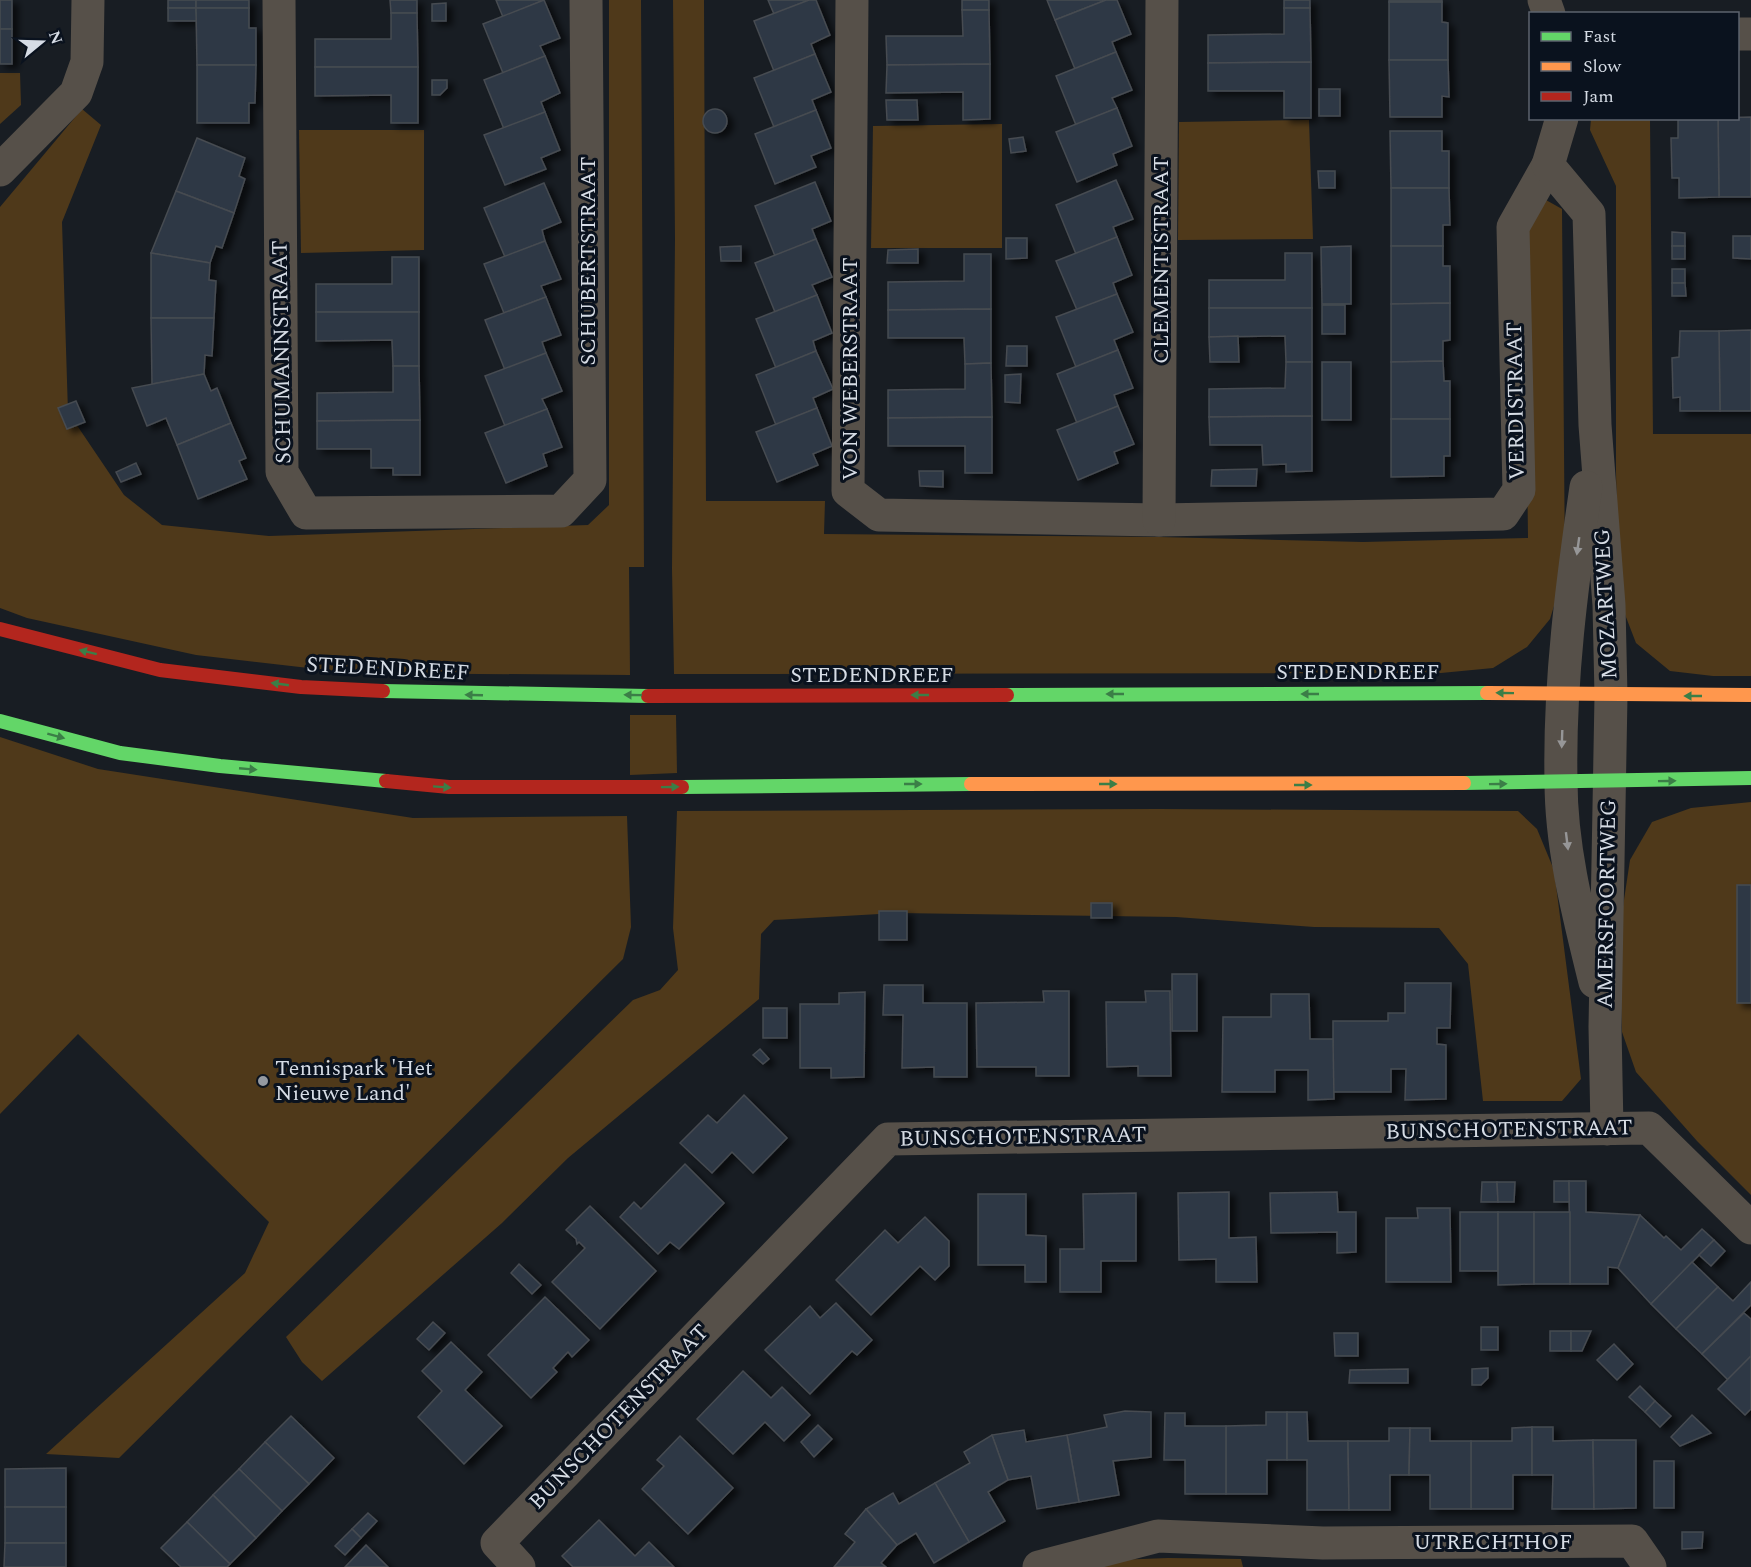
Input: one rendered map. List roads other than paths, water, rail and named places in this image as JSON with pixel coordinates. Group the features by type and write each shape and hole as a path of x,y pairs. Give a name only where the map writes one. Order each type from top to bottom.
{"main road":[{"name":"STEDENDREEF","path":"0,629 160,670 301,687 438,694 691,697 1499,693 1611,696 1751,695"},
{"path":"0,721 120,753 220,766 449,787 1560,783 1751,778"}],"street":[{"path":"0,170 76,93 87,62 88,0"},
{"name":"SCHUMANNSTRAAT","path":"279,0 282,472 306,513 561,512"},
{"name":"SCHUBERTSTRAAT","path":"561,512 590,480 586,0"},
{"name":"VON WEBERSTRAAT","path":"852,0 848,491 879,515 1159,520"},
{"name":"CLEMENTISTRAAT","path":"1159,520 1162,0"},
{"path":"1548,165 1561,120"},
{"name":"VERDISTRAAT","path":"1159,520 1503,514 1519,490 1512,227 1548,165"},
{"name":"MOZARTWEG","path":"1548,165 1589,214 1595,425 1609,605 1611,696 1608,782"},
{"name":"MOZARTWEG","path":"1563,694 1568,612 1595,425"},
{"name":"AMERSFOORTWEG","path":"1563,694 1560,783 1573,889 1605,1027"},
{"name":"AMERSFOORTWEG","path":"1607,1130 1605,1027 1608,782"},
{"name":"BUNSCHOTENSTRAAT","path":"519,1567 497,1544 888,1139 1649,1128 1751,1228"},
{"name":"UTRECHTHOF","path":"1039,1567 1158,1536 1323,1543 1632,1541 1650,1567"},
{"path":"1300,1567 1323,1543"}],"place":[{"name":"Tennispark 'Het Nieuwe Land'","path":"263,1081"}]}
